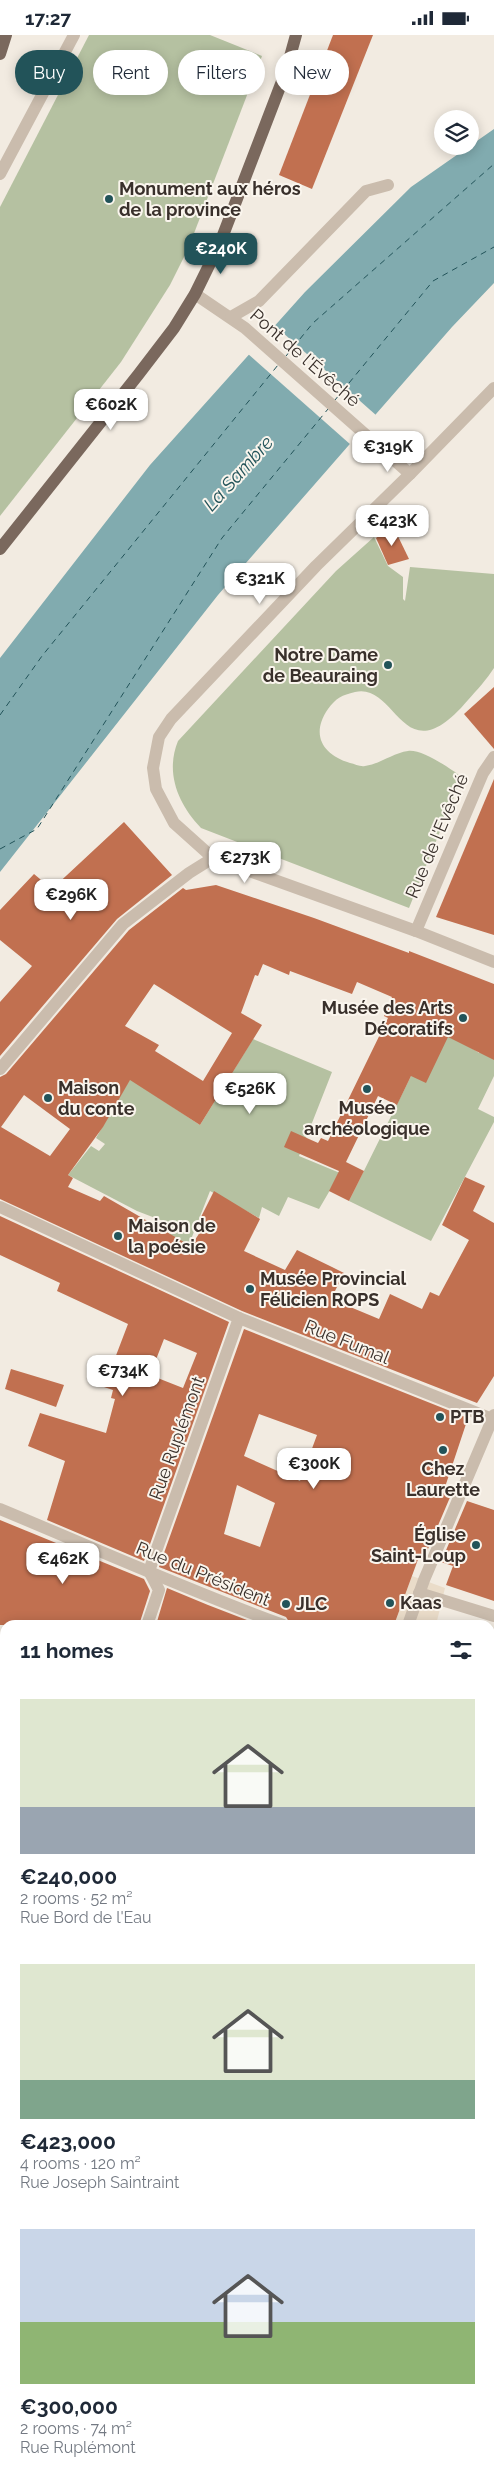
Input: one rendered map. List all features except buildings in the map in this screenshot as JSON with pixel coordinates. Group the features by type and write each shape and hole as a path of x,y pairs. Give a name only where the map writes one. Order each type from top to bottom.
{"main road":[{"path":"0,54 6,35"},
{"path":"0,549 174,328 195,294 220,243 286,71 296,35"}],"street":[{"path":"0,174 74,35"},
{"path":"232,317 259,301 366,191 388,185"},
{"name":"Pont de l'Évêché","path":"195,294 232,317 410,474"},
{"path":"494,388 310,572 171,719 159,737 153,769 156,789 174,823 213,858 416,931 494,962"},
{"name":"Rue de l'Evêché","path":"416,931 483,773 494,757"},
{"path":"0,1069 66,988 122,924 189,873 213,858"},
{"name":"Rue Fumal","path":"0,1207 239,1318 493,1417"},
{"name":"Rue Ruplémont","path":"149,1571 239,1318"},
{"path":"410,1620 419,1593 493,1417"},
{"name":"Rue du Président","path":"0,1509 190,1590 270,1620"},
{"path":"149,1571 159,1590 150,1620"},
{"path":"419,1593 494,1616"}],"green space":[{"path":"89,35 210,35 247,50 178,50 178,95 247,95 188,249 170,285 121,362 0,516 0,207 58,95 83,95 83,50 81,50"},
{"path":"374,537 388,566 403,577 403,599 405,601 410,567 494,574 494,668 446,722 429,730 415,729 403,721 382,700 369,693 355,692 343,696 334,702 328,709 320,727 322,743 326,749 333,755 350,763 365,766 402,752 414,751 436,760 462,777 409,908 201,828 180,798 174,776 174,753 178,741 336,571"},
{"path":"450,1033 479,1053 482,1047 494,1053 494,1076 478,1109 494,1117 494,1122 431,1241 349,1201 411,1076"},
{"path":"253,1039 332,1072 299,1156 340,1173 319,1209 288,1197 279,1216 262,1207 259,1218 210,1191 188,1247 158,1233 163,1221 137,1211 68,1175 91,1146 99,1151 105,1144 96,1138 130,1079 200,1125"}],"shaded area":[{"path":"412,1576 445,1588 437,1620 396,1620"}],"water":[{"name":"La Sambre","path":"494,129 494,283 452,327 218,595 0,872 0,658 150,465 305,292 411,187 457,155 479,155 479,139"}],"pier":[{"path":"273,324 377,416 351,445 247,353"}],"ferry route":[{"path":"286,356 313,323 494,164"},
{"path":"335,400 433,281 494,247"},
{"path":"0,715 42,656 278,365"},
{"path":"0,849 37,829 222,538 328,409"}],"place":[{"name":"Monument aux héros de la province","path":"109,199"},
{"name":"Notre Dame de Beauraing","path":"388,665"},
{"name":"Musée des Arts Décoratifs","path":"463,1018"},
{"name":"Musée archéologique","path":"367,1089"},
{"name":"Maison du conte","path":"48,1098"},
{"name":"Maison de la poésie","path":"118,1236"},
{"name":"Musée Provincial Félicien ROPS","path":"250,1289"},
{"name":"PTB","path":"440,1417"},
{"name":"Chez Laurette","path":"443,1450"},
{"name":"Église Saint-Loup","path":"476,1545"},
{"name":"Kaas","path":"390,1603"},
{"name":"JLC","path":"286,1604"}]}
